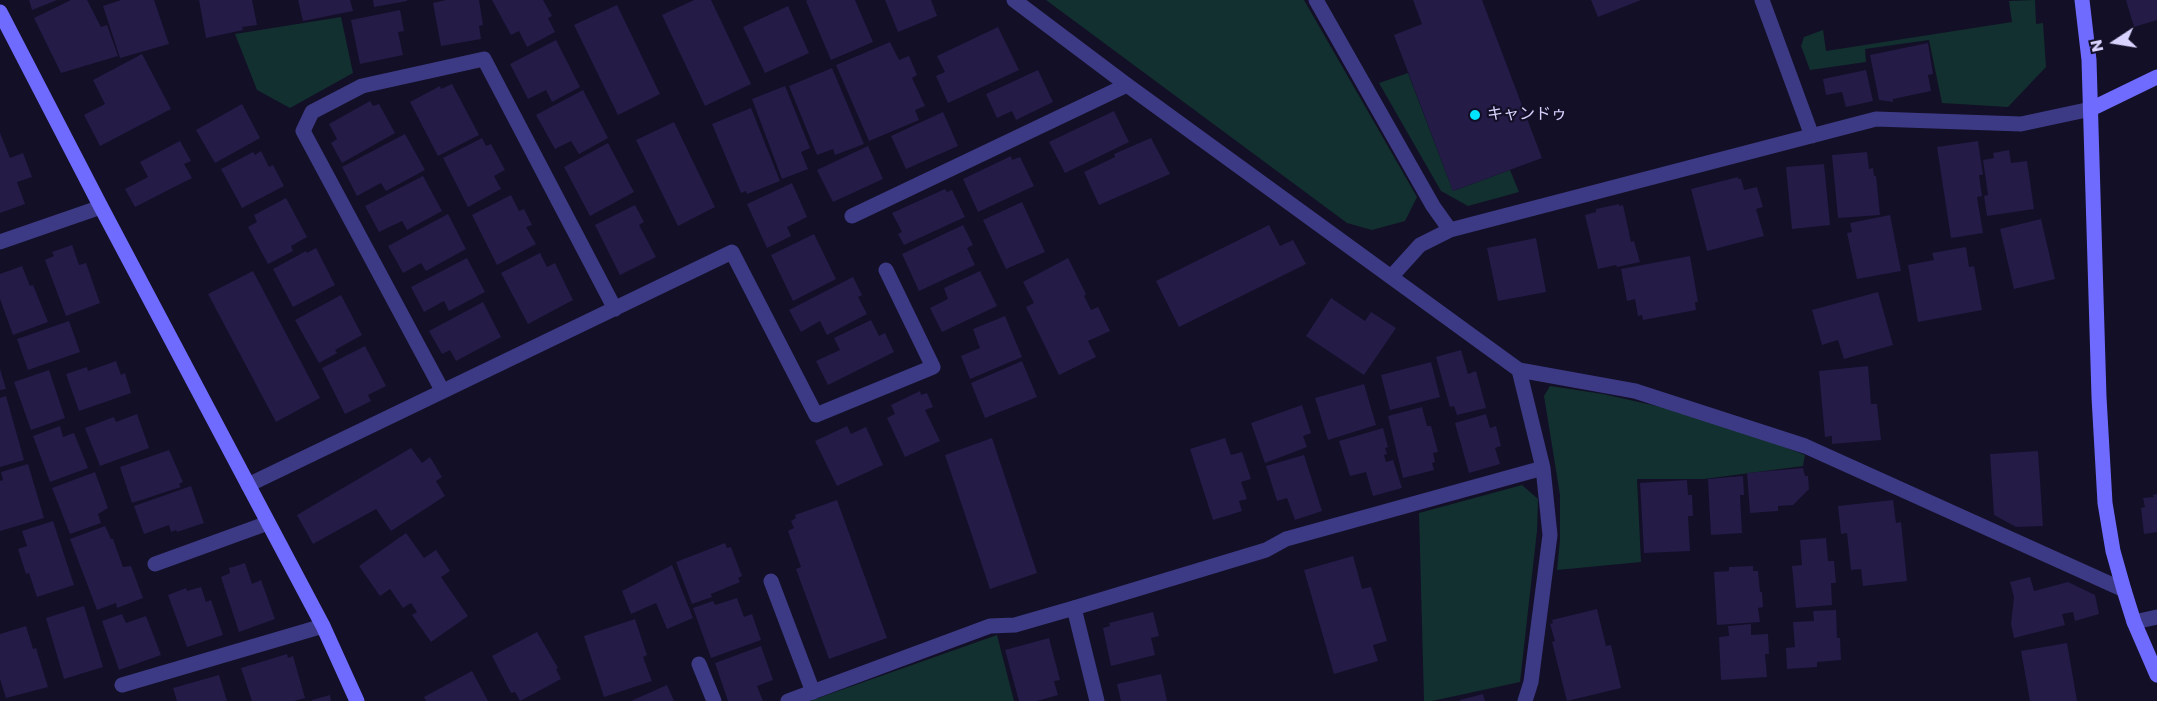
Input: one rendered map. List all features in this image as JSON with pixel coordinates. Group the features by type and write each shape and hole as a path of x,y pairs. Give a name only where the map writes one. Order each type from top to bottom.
{"street":[{"path":"1014,0 1519,370 1635,391 1805,446 2124,590"},
{"path":"1316,0 1433,206 1450,230"},
{"path":"1762,0 1812,136"},
{"path":"2082,0 2088,50 2091,110 2104,503 2124,590 2134,622 2157,675"},
{"path":"0,12 323,626 357,701"},
{"path":"442,390 303,130 312,111 362,86 484,59 615,309"},
{"path":"1391,277 1420,245 1450,230 1876,119 2021,124 2091,110 2157,77"},
{"path":"852,216 1127,85"},
{"path":"0,242 101,207"},
{"path":"248,485 732,252 816,415 933,367 886,270"},
{"path":"1519,370 1543,468 1550,535 1531,682 1525,701"},
{"path":"788,701 990,626 1015,625 1266,550 1286,539 1543,468"},
{"path":"155,564 268,524"},
{"path":"771,581 813,692"},
{"path":"1074,608 1097,701"},
{"path":"2134,622 2157,617"},
{"path":"122,685 323,626"},
{"path":"699,664 714,701"}],"green space":[{"path":"1046,0 1304,0 1417,197 1405,221 1372,230 1347,223"},
{"path":"2035,0 2036,24 2043,23 2046,67 2008,107 1942,103 1929,40 1865,49 1866,62 1810,70 1801,46 1804,37 1823,30 1826,51 2012,22 2009,1"},
{"path":"341,17 353,73 290,108 257,90 235,34"},
{"path":"1408,73 1453,191 1510,170 1519,192 1468,206 1441,191 1379,83"},
{"path":"1550,386 1603,394 1710,418 1805,455 1803,466 1704,479 1637,479 1641,562 1557,570 1560,495 1544,396"},
{"path":"1522,485 1538,499 1537,531 1520,682 1424,701 1419,513"},
{"path":"997,635 1014,701 810,701"}],"building":[{"path":"29,0 57,0 32,10"},
{"path":"71,0 87,0 101,27 107,25 118,56 61,73 34,18"},
{"path":"121,0 154,0 169,44 120,58 103,6"},
{"path":"199,0 252,0 257,25 206,38"},
{"path":"298,0 350,0 353,11 303,21"},
{"path":"373,0 407,0 407,1 374,7"},
{"path":"446,0 479,0 483,25 479,26 481,39 441,46 433,3"},
{"path":"492,0 543,0 552,16 548,18 555,32 527,47 519,31 511,35"},
{"path":"694,0 711,0 751,84 705,106 662,15"},
{"path":"855,0 873,42 831,60 806,1"},
{"path":"885,0 931,0 937,16 898,32"},
{"name":"キャンドゥ","path":"1413,0 1482,0 1542,158 1453,191 1394,35 1422,24"},
{"path":"1591,0 1641,0 1598,17"},
{"path":"2126,0 2157,0 2157,20 2134,27"},
{"path":"617,5 660,94 618,115 574,25"},
{"path":"788,6 809,53 765,73 743,27"},
{"path":"400,10 404,31 398,32 403,55 360,64 351,20"},
{"path":"998,27 1019,70 948,103 936,76 945,72 937,56"},
{"path":"556,40 580,87 552,102 546,90 528,99 510,64"},
{"path":"890,42 899,60 909,56 917,75 912,78 925,106 915,110 919,120 869,141 836,65"},
{"path":"1928,43 1933,74 1928,75 1931,91 1893,99 1893,102 1879,100 1870,55"},
{"path":"142,54 171,109 100,146 84,115 105,104 93,80"},
{"path":"832,68 864,144 835,155 833,149 817,155 789,86"},
{"path":"1038,70 1053,102 1016,120 1012,111 997,118 986,94"},
{"path":"1866,70 1873,101 1846,107 1842,92 1826,95 1823,79"},
{"path":"452,84 479,135 438,156 410,102 440,86 441,89"},
{"path":"785,86 810,148 801,152 808,169 782,179 752,99"},
{"path":"583,90 608,138 579,154 571,141 555,149 536,115"},
{"path":"370,101 373,106 379,104 395,133 342,163 331,143 337,139 329,124"},
{"path":"242,104 260,138 215,163 196,130"},
{"path":"751,108 780,181 747,194 746,191 741,193 712,124"},
{"path":"1114,111 1129,142 1065,173 1049,142"},
{"path":"943,112 958,146 906,169 891,136"},
{"path":"674,122 715,207 678,226 636,140"},
{"path":"0,133 10,158 23,153 32,177 17,182 25,204 0,213"},
{"path":"405,134 425,170 386,191 381,183 357,196 342,167"},
{"path":"482,138 486,146 491,144 505,170 494,176 501,189 468,207 443,158"},
{"path":"1151,138 1170,174 1099,205 1084,172 1115,157 1114,154"},
{"path":"180,141 191,161 184,164 192,178 135,207 125,189 148,177 140,162"},
{"path":"1978,141 1983,175 1979,175 1982,196 1977,197 1983,233 1951,238 1937,147"},
{"path":"608,143 634,192 590,216 564,167"},
{"path":"868,146 883,179 833,202 817,170"},
{"path":"2009,150 2011,163 2027,161 2034,209 1987,216 1984,196 1988,195 1983,160 1994,158 1993,153"},
{"path":"261,151 269,167 273,165 284,186 242,208 221,169 253,152 255,155"},
{"path":"1867,152 1869,169 1873,168 1874,176 1876,176 1880,215 1838,218 1832,155"},
{"path":"1011,156 1012,160 1020,157 1034,186 978,212 963,179"},
{"path":"1824,164 1830,225 1792,229 1786,167"},
{"path":"423,176 442,211 407,230 402,221 379,232 365,206"},
{"path":"1738,177 1741,179 1744,190 1757,187 1763,207 1756,209 1764,236 1707,251 1691,189"},
{"path":"792,183 807,217 787,227 791,236 767,248 747,204"},
{"path":"945,189 947,192 952,190 965,217 904,245 898,234 902,232 892,213"},
{"path":"511,195 519,211 524,209 532,225 526,227 536,244 497,265 472,215"},
{"path":"286,198 307,237 291,246 293,251 268,264 248,227 257,222 254,215"},
{"path":"1022,202 1045,252 1006,269 983,220"},
{"path":"1619,204 1619,206 1623,205 1631,242 1634,241 1640,262 1598,269 1585,215 1596,212 1596,209"},
{"path":"635,205 644,222 639,225 656,257 620,275 595,225"},
{"path":"448,214 466,249 426,271 421,263 403,273 388,246"},
{"path":"1890,215 1901,271 1857,279 1847,233 1852,232 1850,223"},
{"path":"2041,219 2055,279 2014,289 2000,229"},
{"path":"963,225 973,245 967,248 975,265 919,291 902,254"},
{"path":"1269,225 1280,246 1293,240 1306,264 1179,327 1156,281"},
{"path":"814,234 836,279 793,301 771,255"},
{"path":"1536,238 1546,292 1498,301 1487,248"},
{"path":"72,245 79,265 86,263 100,303 66,316 45,260 54,256 52,252"},
{"path":"1966,247 1969,267 1974,266 1982,310 1918,322 1908,265 1934,260 1932,253"},
{"path":"316,248 335,285 293,307 273,269"},
{"path":"540,253 547,267 555,263 573,300 528,324 501,273"},
{"path":"1690,256 1698,302 1695,302 1696,310 1643,320 1642,315 1638,316 1635,299 1627,301 1621,269"},
{"path":"467,258 485,292 449,311 444,301 424,312 411,287"},
{"path":"1068,258 1086,294 1084,296 1091,310 1098,307 1110,331 1088,341 1096,357 1059,375 1026,307 1034,303 1023,282"},
{"path":"22,266 30,286 33,285 48,322 13,335 0,299 0,274"},
{"path":"253,271 320,398 276,422 208,294"},
{"path":"980,271 997,306 942,332 930,308 948,299 944,288"},
{"path":"853,277 862,295 858,297 867,314 827,335 820,321 801,332 789,310"},
{"path":"1878,292 1893,345 1844,359 1838,340 1822,345 1812,310"},
{"path":"341,295 362,335 335,350 337,353 319,363 295,320"},
{"path":"1331,298 1365,321 1371,312 1396,328 1364,375 1306,336"},
{"path":"483,302 501,337 456,361 450,350 442,354 429,331"},
{"path":"1005,316 1022,357 970,379 961,356 980,348 973,329"},
{"path":"871,320 879,336 885,333 894,352 828,385 816,361 840,350 834,338"},
{"path":"69,321 80,352 28,370 17,339"},
{"path":"365,346 386,386 368,395 371,401 345,414 322,368"},
{"path":"1461,350 1468,374 1476,371 1486,408 1457,415 1454,406 1450,407 1436,357"},
{"path":"116,361 121,375 125,373 131,393 79,411 66,374 87,367 88,371"},
{"path":"1022,361 1037,397 985,418 971,383"},
{"path":"1431,362 1440,397 1390,410 1381,375"},
{"path":"1868,366 1871,404 1877,404 1881,440 1832,444 1832,436 1825,437 1819,371"},
{"path":"0,369 6,389 0,390"},
{"path":"49,370 65,418 31,430 14,382"},
{"path":"1364,384 1376,425 1328,440 1315,398"},
{"path":"920,391 921,395 927,393 933,407 925,410 940,441 905,457 887,418 895,414 891,405"},
{"path":"6,396 24,460 0,467 0,398"},
{"path":"1302,405 1311,433 1303,436 1307,447 1265,463 1251,423"},
{"path":"1422,407 1427,426 1431,426 1438,452 1433,453 1434,470 1403,478 1388,416"},
{"path":"137,414 149,448 100,466 85,428 114,417 116,422"},
{"path":"1486,414 1490,428 1496,426 1501,446 1495,448 1500,464 1469,473 1455,423"},
{"path":"60,426 63,437 74,433 88,468 50,482 33,436"},
{"path":"847,426 851,434 866,427 883,465 837,486 815,441"},
{"path":"1383,428 1388,447 1385,448 1387,454 1384,455 1386,462 1393,460 1402,488 1373,496 1366,472 1350,476 1339,441"},
{"path":"992,438 1037,573 990,589 945,455"},
{"path":"1225,438 1231,455 1242,452 1251,479 1241,482 1247,499 1239,501 1242,511 1213,520 1190,449"},
{"path":"411,448 422,463 430,457 442,477 436,481 445,496 391,531 376,509 313,544 297,515"},
{"path":"169,450 183,482 179,484 181,487 132,503 120,467"},
{"path":"2038,451 2043,526 2016,527 1994,515 1990,454"},
{"path":"1304,455 1322,511 1295,520 1287,498 1277,501 1266,466"},
{"path":"28,464 44,518 0,531 0,481 3,480 1,472"},
{"path":"1803,468 1805,476 1808,476 1809,489 1793,505 1778,506 1778,511 1750,513 1747,473"},
{"path":"95,472 108,508 98,514 101,523 70,534 52,488"},
{"path":"1743,476 1744,495 1740,495 1742,533 1711,535 1708,479"},
{"path":"1687,480 1688,495 1692,495 1693,516 1688,516 1690,551 1644,553 1640,483"},
{"path":"191,486 204,523 177,532 176,530 171,532 169,525 144,534 134,506"},
{"path":"2157,494 2157,532 2144,534 2141,508 2145,507 2143,498 2154,497 2153,495"},
{"path":"837,500 887,638 829,659 796,569 801,567 788,531 794,528 791,521 796,518 795,515"},
{"path":"1893,500 1896,523 1901,522 1907,581 1863,586 1861,569 1851,570 1847,533 1841,534 1838,506"},
{"path":"53,521 74,585 37,597 18,549 27,546 22,531"},
{"path":"105,526 113,539 123,567 131,566 143,598 117,608 116,603 97,610 70,539"},
{"path":"406,533 424,558 436,550 450,571 441,577 468,616 431,642 412,615 417,612 411,603 403,608 390,589 380,596 359,566"},
{"path":"1826,538 1828,561 1834,561 1836,583 1831,583 1832,605 1796,608 1792,566 1802,565 1800,540"},
{"path":"725,543 727,548 731,547 742,576 738,578 740,582 711,594 712,597 692,604 676,562"},
{"path":"1353,556 1362,589 1371,587 1387,641 1373,645 1378,661 1334,674 1304,570"},
{"path":"245,563 252,584 261,580 275,619 239,632 221,577 230,573 229,568"},
{"path":"672,565 693,618 667,629 656,603 631,614 622,591"},
{"path":"1753,566 1753,571 1758,571 1760,592 1762,592 1763,607 1758,608 1760,622 1717,625 1714,572 1729,571 1729,567"},
{"path":"2030,577 2034,591 2068,582 2095,595 2099,614 2075,621 2073,612 2062,614 2065,625 2014,638 2011,624 2014,597 2010,582"},
{"path":"201,587 206,602 211,600 223,635 187,647 168,595 186,588 187,591"},
{"path":"737,598 744,617 752,614 761,640 711,658 693,608 713,601 715,605"},
{"path":"84,606 103,667 64,679 46,618"},
{"path":"1597,609 1606,646 1611,645 1621,688 1567,701 1552,642 1555,641 1550,624 1553,623 1552,620"},
{"path":"1836,610 1841,660 1817,662 1817,667 1787,669 1786,648 1795,647 1793,622 1814,621 1813,611"},
{"path":"1153,612 1159,636 1151,638 1155,655 1111,666 1103,628 1110,626 1109,623"},
{"path":"122,614 126,623 146,616 161,655 119,670 102,621"},
{"path":"635,619 647,655 643,657 652,681 604,697 584,636"},
{"path":"1751,624 1751,635 1768,634 1769,654 1765,654 1767,677 1721,680 1719,637 1729,636 1728,626"},
{"path":"26,626 33,649 36,648 48,687 6,698 0,679 0,634"},
{"path":"537,632 558,668 556,669 561,679 520,701 515,692 511,693 492,656"},
{"path":"1049,638 1060,680 1054,681 1058,695 1037,701 1019,701 1005,650"},
{"path":"2067,643 2077,701 2030,701 2021,651"},
{"path":"761,646 773,680 757,686 763,701 728,701 715,663"},
{"path":"287,654 288,658 293,656 305,698 294,701 252,701 241,668"},
{"path":"472,671 488,701 426,701 424,697"},
{"path":"1161,674 1167,701 1121,701 1117,684"},
{"path":"219,675 227,701 177,701 173,688"},
{"path":"667,685 674,701 631,701"},
{"path":"1483,694 1485,701 1460,701 1460,700"},
{"path":"330,695 331,701 312,701 312,700"}],"place":[{"name":"キャンドゥ","path":"1475,115"}]}
